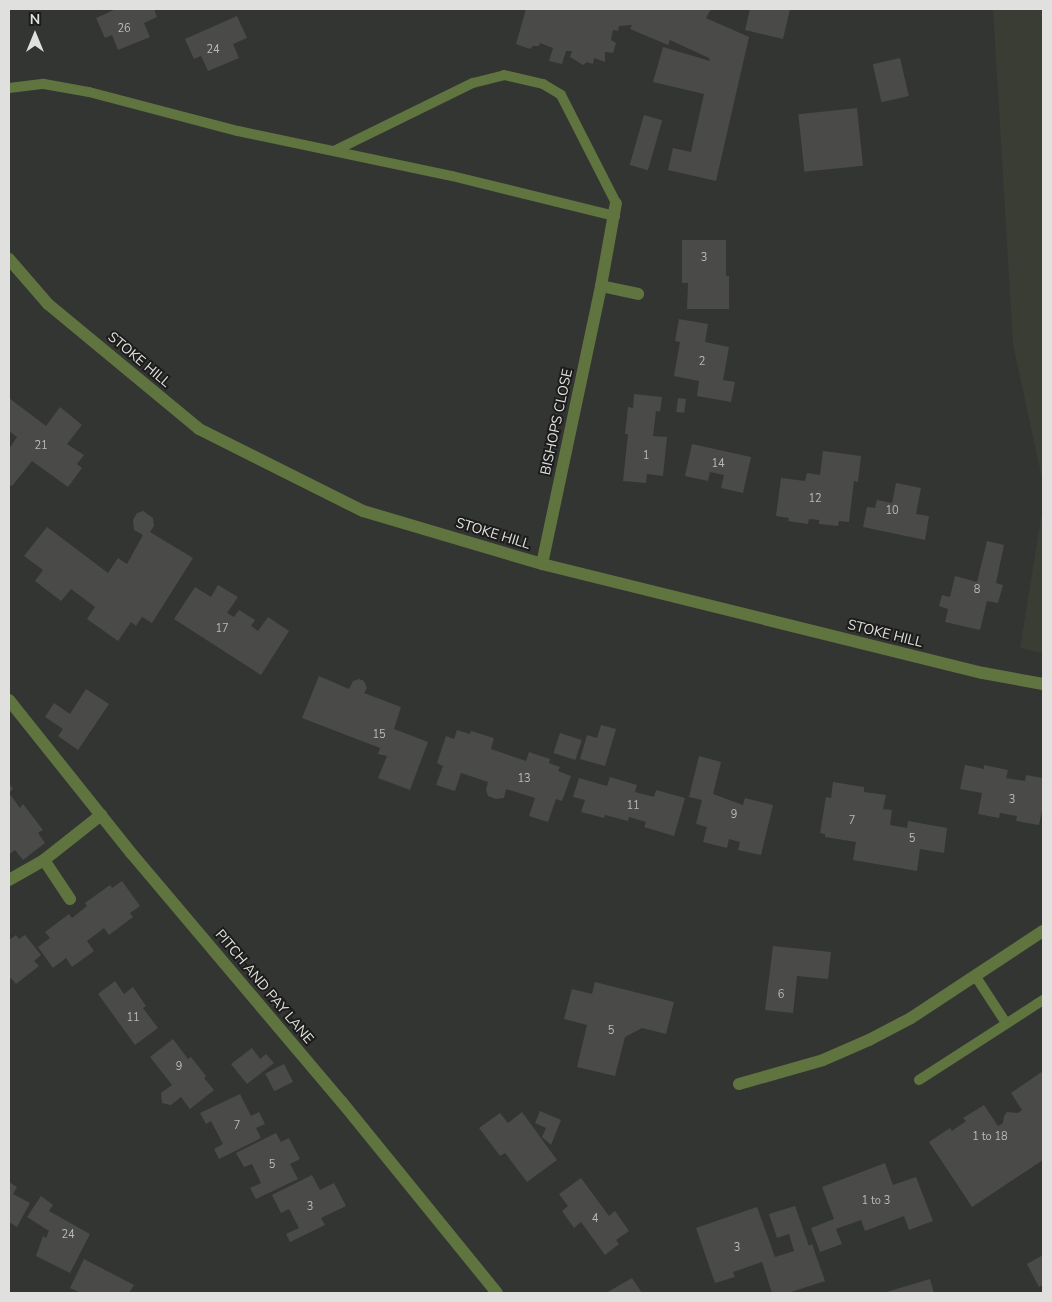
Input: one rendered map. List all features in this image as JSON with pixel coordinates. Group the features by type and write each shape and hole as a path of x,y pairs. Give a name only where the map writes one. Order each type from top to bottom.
{"street":[{"name":"BISHOPS CLOSE","path":"542,564 601,286 616,202"},
{"name":"STOKE HILL","path":"9,259 48,304 199,429 363,511 542,564 983,673 1043,684"},
{"path":"601,286 638,294"},
{"name":"PITCH AND PAY LANE","path":"9,700 101,816 341,1100 497,1293"},
{"path":"9,880 44,860 101,816"},
{"path":"44,860 70,899"},
{"path":"739,1084 823,1060 911,1018 1043,931"}],"lane":[{"path":"334,151 473,83 504,75 543,84 561,95 616,202"},
{"path":"9,88 44,84 89,92 238,131 452,176 615,216"},
{"path":"976,976 1006,1023"},
{"path":"919,1080 1043,1000"}],"shaded area":[{"path":"993,9 1043,9 1043,483 1013,345"},
{"path":"1043,505 1043,653 1020,648"}],"building":[{"path":"116,9 154,9 157,17 144,23 150,37 118,50 112,35 105,38 96,18"},
{"path":"526,9 711,9 706,18 749,37 716,181 668,170 673,148 691,152 704,94 653,82 663,47 710,61 709,58 670,40 668,45 630,29 632,25 619,26 618,31 613,30 611,40 616,43 613,53 605,52 605,62 594,58 593,64 587,62 583,65 570,57 572,51 566,51 562,64 549,61 553,48 540,43 539,46 533,46 530,49 516,44"},
{"path":"750,9 790,9 783,39 745,30"},
{"path":"237,16 247,38 233,44 239,58 208,71 201,56 194,59 185,39"},
{"path":"900,58 909,96 881,102 873,64"},
{"path":"857,108 863,166 804,172 798,114"},
{"path":"644,115 662,120 648,170 630,165"},
{"path":"682,240 726,240 726,276 729,276 729,309 687,309 688,283 682,283"},
{"path":"679,319 708,324 705,342 729,347 723,380 735,382 731,402 697,396 699,381 674,376 680,342 675,341"},
{"path":"634,394 662,397 660,412 656,411 653,436 667,437 663,476 647,474 646,483 623,481 628,434 625,434 628,407 633,408"},
{"path":"9,398 46,426 60,407 82,425 67,444 84,455 77,464 82,468 68,487 32,461 12,486 9,484 9,449 17,437 9,431"},
{"path":"678,398 686,399 684,413 676,412"},
{"path":"692,444 751,457 743,493 721,488 724,475 710,472 708,481 685,476"},
{"path":"823,451 861,456 858,482 854,481 849,522 839,521 838,526 819,524 819,520 809,519 808,524 788,521 789,518 776,516 781,478 805,481 807,473 820,475"},
{"path":"896,483 921,488 916,514 929,516 925,540 863,527 867,507 875,508 877,500 892,503"},
{"path":"143,511 153,518 154,526 150,532 193,558 152,623 142,617 136,626 131,622 118,641 87,619 95,607 71,589 61,601 35,581 43,570 24,556 47,527 108,573 118,558 127,564 143,535 134,530 133,520 137,513"},
{"path":"987,541 1004,545 996,583 1003,585 998,603 987,601 980,630 945,622 948,609 939,606 942,595 950,597 955,576 977,582"},
{"path":"218,585 238,597 227,613 234,617 239,610 255,620 251,626 258,631 268,617 289,631 261,675 174,619 195,587 211,597"},
{"path":"319,676 349,689 353,681 359,679 364,681 367,688 364,693 401,707 394,729 428,742 410,790 378,778 387,756 378,754 380,748 302,718"},
{"path":"86,689 109,704 78,750 58,736 63,729 45,717 54,703 70,714"},
{"path":"601,725 616,729 605,766 580,759 587,735 597,738"},
{"path":"457,730 470,734 471,731 494,738 491,749 526,761 529,752 550,759 549,763 560,767 558,771 571,776 562,801 556,799 548,822 529,816 535,798 506,789 504,798 496,799 488,796 486,790 488,782 461,773 455,791 436,785 443,766 437,763 446,736 454,739"},
{"path":"560,733 582,740 575,760 554,753"},
{"path":"699,756 721,762 713,794 743,805 745,798 773,805 761,855 738,850 740,842 729,839 727,848 703,842 707,827 696,824 702,800 689,797"},
{"path":"965,765 984,769 984,765 1008,770 1006,778 1025,781 1026,775 1043,778 1043,806 1039,825 1016,821 1017,816 1000,813 999,818 978,814 982,793 960,789"},
{"path":"610,777 637,785 635,792 654,797 656,790 685,798 674,836 644,827 646,822 629,817 628,821 605,815 604,818 581,812 585,800 573,797 579,778 607,786"},
{"path":"833,782 864,787 864,792 886,795 883,809 892,810 890,825 907,828 908,821 947,828 944,853 920,849 917,871 853,860 856,842 825,837 825,834 820,833 826,797 831,798"},
{"path":"9,783 13,789 9,793"},
{"path":"9,793 20,808 23,804 43,830 38,833 45,843 23,860 15,850 10,854 9,852"},
{"path":"122,881 140,906 130,913 133,917 109,935 104,928 87,941 94,951 72,967 66,958 53,968 38,947 50,938 45,932 69,914 72,918 87,906 85,903 110,885 112,888"},
{"path":"16,935 19,939 25,935 41,955 34,961 39,966 16,984 11,978 9,980 9,940"},
{"path":"773,946 831,952 828,979 797,976 793,1013 765,1010"},
{"path":"115,981 124,994 133,987 146,1006 143,1008 158,1028 135,1045 98,994"},
{"path":"595,982 674,1002 666,1034 642,1028 625,1037 615,1076 577,1067 587,1025 564,1019 572,989 592,994"},
{"path":"173,1039 188,1059 191,1057 214,1090 190,1109 181,1097 171,1105 162,1103 161,1093 172,1085 150,1057"},
{"path":"252,1048 260,1059 266,1054 274,1063 247,1084 231,1064"},
{"path":"284,1064 293,1082 274,1091 265,1074"},
{"path":"1043,1071 1043,1160 972,1207 929,1142 950,1128 952,1131 966,1121 963,1118 984,1105 998,1126 1003,1123 1007,1112 1018,1113 1022,1110 1011,1093"},
{"path":"240,1094 251,1116 259,1112 265,1124 256,1128 261,1138 219,1159 214,1149 223,1144 211,1121 206,1124 200,1113"},
{"path":"540,1111 561,1120 551,1145 542,1137 546,1128 535,1123"},
{"path":"522,1112 557,1160 527,1182 505,1153 500,1156 479,1128 500,1113 508,1123"},
{"path":"276,1133 281,1142 289,1138 300,1159 290,1164 298,1179 256,1199 250,1188 261,1183 252,1164 244,1167 236,1153"},
{"path":"885,1163 893,1185 916,1177 933,1221 909,1230 904,1216 865,1231 861,1220 836,1229 842,1244 820,1252 811,1228 834,1219 822,1187"},
{"path":"312,1175 320,1190 334,1183 346,1206 321,1218 325,1225 290,1242 286,1234 299,1228 289,1209 281,1213 272,1195"},
{"path":"581,1178 609,1216 615,1211 629,1231 616,1240 619,1244 605,1255 581,1222 574,1228 562,1211 568,1206 559,1194"},
{"path":"9,1182 17,1187 13,1194 30,1203 17,1227 9,1222"},
{"path":"41,1196 53,1205 49,1211 90,1234 70,1273 36,1256 43,1236 46,1238 49,1231 27,1217"},
{"path":"795,1206 809,1246 812,1244 825,1281 788,1293 772,1293 762,1262 733,1272 735,1277 715,1283 696,1228 757,1207 775,1257 794,1251 789,1234 777,1238 769,1214"},
{"path":"1043,1255 1043,1285 1039,1287 1027,1264"},
{"path":"84,1259 134,1285 129,1293 81,1293 70,1288"},
{"path":"632,1278 642,1293 606,1293"},
{"path":"930,1279 934,1293 883,1293"}]}
